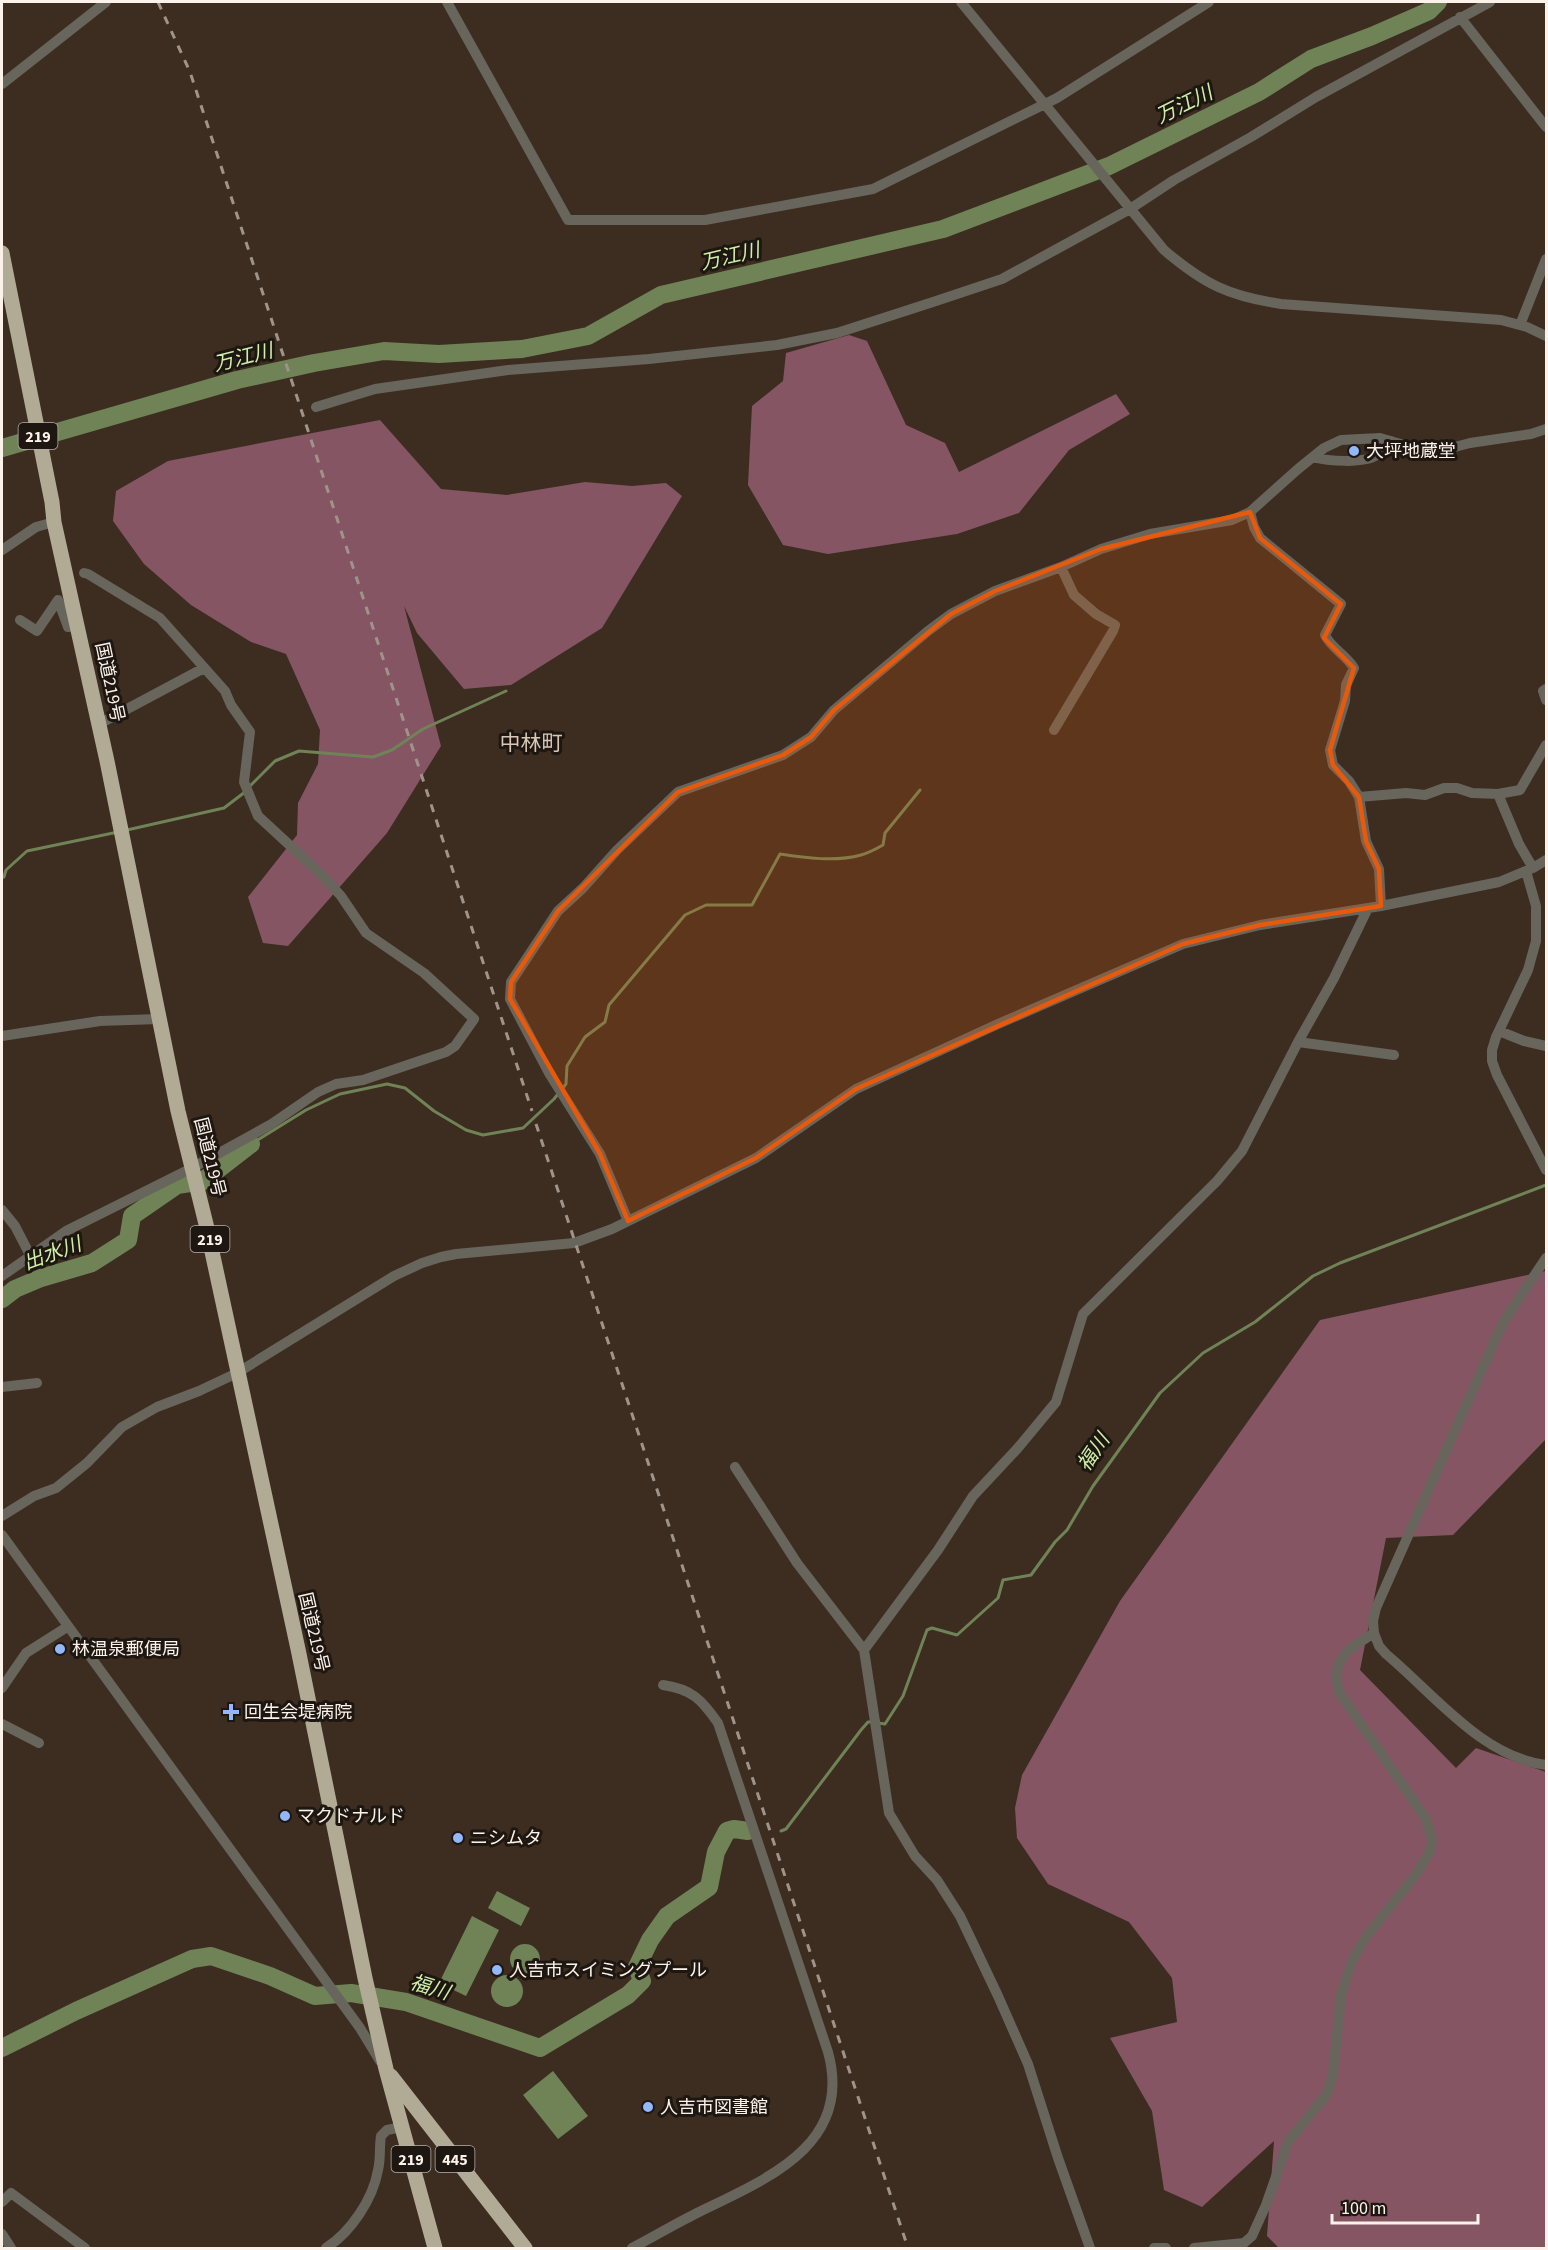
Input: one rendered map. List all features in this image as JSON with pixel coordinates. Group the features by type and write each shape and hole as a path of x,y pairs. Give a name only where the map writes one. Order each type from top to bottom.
{"highway":[{"name":"国道219号","path":"2,253 52,502 54,522 99,724 159,1019 206,1224 386,2069"},
{"name":"445","path":"386,2069 525,2248"},
{"name":"219","path":"386,2069 435,2248"},
{"path":"402,2127 423,2118"}],"street":[{"path":"2,84 106,2"},
{"path":"447,2 568,220 705,220 873,189 1047,105 1209,2"},
{"path":"961,2 1164,250 1188,271 1215,288 1249,299 1281,304 1501,320 1546,336"},
{"path":"316,407 375,389 508,370 649,359 777,345 837,333 1002,279 1251,137 1316,97 1490,2"},
{"path":"1460,17 1546,127"},
{"path":"1520,325 1546,259"},
{"path":"628,1221 600,1154 549,1073 510,999 511,982 558,911 583,888 624,842 678,792 783,755 812,737 834,710 951,614 995,591 1061,567 1101,549 1150,534 1232,520 1250,512 1324,448 1341,440 1380,438 1432,453 1470,443 1531,434 1546,429"},
{"path":"1313,457 1322,460 1361,460 1376,456 1390,441"},
{"path":"1250,512 1254,527 1265,543 1341,604 1325,635 1354,668 1346,685 1345,701 1330,750 1333,765 1359,796 1366,841 1379,869 1381,906"},
{"path":"2,550 36,527 54,522"},
{"path":"1054,729 1115,625 1096,614 1074,595 1061,567"},
{"path":"2,1276 66,1231 192,1168 270,1125 318,1092 336,1084 363,1080 446,1052 455,1046 474,1019 424,973 366,933 341,896 323,876 258,816 244,782 250,732 231,705 225,691 160,618 84,573"},
{"path":"20,620 37,631 58,600 68,627 78,626"},
{"path":"99,724 204,668"},
{"path":"1546,688 1543,691 1546,700"},
{"path":"1359,796 1406,793 1425,795 1444,788 1457,788 1472,793 1498,794 1521,790 1546,745"},
{"path":"1498,794 1530,870 1536,906 1536,941 1528,970 1492,1050 1494,1068 1546,1170"},
{"path":"2,1516 34,1496 56,1488 87,1463 122,1427 157,1407 237,1373 394,1276 422,1263 456,1254 574,1243 628,1221 756,1158 856,1089 998,1024 1184,944 1260,925 1381,906 1499,882 1530,870 1546,860"},
{"path":"864,1650 938,1550 973,1496 1017,1449 1056,1402 1083,1314 1217,1181 1242,1150 1334,978 1368,908"},
{"path":"2,1036 80,1023 159,1019"},
{"path":"1499,1031 1524,1041 1546,1046"},
{"path":"1298,1042 1394,1055"},
{"path":"2,1210 15,1226 32,1257"},
{"path":"1546,1258 1506,1318 1496,1338 1392,1568 1373,1621 1374,1633 1379,1646 1386,1654 1475,1735 1500,1751 1531,1763 1546,1765"},
{"path":"2,1388 37,1383"},
{"path":"735,1467 797,1563 864,1650 889,1813 915,1856 938,1880 960,1916 998,1996 1028,2064 1090,2248"},
{"path":"2,1535 360,2028 386,2069"},
{"path":"2,1688 26,1653 67,1627"},
{"path":"1194,2248 1244,2243 1252,2236 1266,2205 1288,2142 1327,2094 1333,2074 1341,1995 1353,1959 1366,1937 1418,1872 1431,1849 1432,1839 1426,1819 1339,1692 1336,1668 1343,1654 1374,1633"},
{"path":"632,2248 720,2203 792,2161 814,2139 832,2097 832,2067 828,2052 718,1723 703,1702 692,1694 680,1688 663,1685"},
{"path":"2,1724 39,1743"},
{"path":"360,2028 367,2026 375,2019 374,2012"},
{"path":"327,2248 337,2242 349,2227 375,2186 381,2136 387,2130 402,2127"},
{"path":"2,2202 11,2193 85,2248"},
{"path":"2,2234 11,2248"},
{"path":"1154,2248 1166,2248"}],"highlighted area":[{"path":"1250,512 1260,538 1341,604 1324,638 1354,668 1330,750 1333,765 1359,797 1366,841 1379,869 1381,906 1260,925 1183,944 856,1089 756,1158 628,1221 600,1154 510,999 511,982 558,911 678,792 783,755 811,737 834,710 951,614 995,591 1101,549"}],"shaded area":[{"path":"849,335 867,341 906,425 945,443 959,472 1116,394 1130,414 1069,450 1019,513 957,534 828,554 783,545 748,485 752,406 783,381 786,353"},
{"path":"380,420 441,489 507,495 585,482 632,486 666,483 682,496 602,628 511,685 464,689 417,633 404,606 441,746 387,833 288,946 263,943 248,897 297,835 298,803 318,764 320,730 286,654 251,642 191,605 144,564 113,521 116,491 168,461"},
{"path":"1546,1271 1546,1439 1453,1535 1386,1538 1360,1670 1456,1768 1476,1748 1546,1772 1546,2248 1279,2248 1267,2236 1274,2141 1202,2207 1164,2190 1152,2111 1110,2038 1177,2022 1172,1978 1129,1922 1048,1884 1017,1838 1015,1808 1022,1775 1120,1601 1320,1320"},
{"path":"497,1891 530,1908 521,1926 488,1908"},
{"path":"472,1916 499,1930 466,1996 439,1983"},
{"path":"525,1944 536,1948 540,1959 536,1970 525,1974 514,1970 510,1959 514,1948"},
{"path":"507,1975 518,1980 523,1991 518,2002 507,2007 496,2002 491,1991 496,1980"},
{"path":"553,2071 588,2116 558,2139 523,2095"}],"waterway":[{"name":"万江川","path":"2,448 237,380 314,363 384,351 439,354 522,349 588,336 661,295 943,229 1109,166 1259,92 1311,59 1429,11 1438,2"},
{"path":"249,787 275,761 299,751 373,757 392,750 423,729 506,691"},
{"path":"251,1144 306,1110 340,1094 387,1084 405,1088 434,1111 466,1130 483,1135 523,1128 554,1099 566,1084 567,1066 585,1037 605,1022 609,1005 685,915 706,905 752,905 780,854 831,859 861,855 878,848 883,845 885,833 920,790"},
{"path":"127,830 224,808 245,792"},
{"path":"2,878 6,870 27,851 118,832"},
{"name":"出水川","path":"2,1299 15,1289 41,1278 92,1263 128,1240 132,1216 177,1185 203,1181 251,1144"},
{"name":"福川","path":"878,1723 885,1724 903,1696 927,1630 932,1628 957,1635 998,1598 1003,1580 1031,1575 1055,1542 1067,1530 1093,1486 1160,1393 1203,1353 1255,1322 1313,1276 1340,1263 1546,1185"},
{"name":"福川","path":"781,1831 786,1829 861,1730 868,1722 871,1722"},
{"name":"福川","path":"2,2048 76,2011 192,1959 211,1956 270,1976 315,1996 351,1993 406,2002 540,2048 628,1995 642,1981 637,1967 650,1940 667,1916 709,1887 716,1852 727,1831 734,1829 748,1831"}],"railway":[{"path":"158,2 190,72 532,1111"},
{"path":"536,1124 908,2248"}],"place":[{"name":"大坪地蔵堂","path":"1354,451"},
{"name":"林温泉郵便局","path":"60,1649"},
{"name":"回生会堤病院","path":"231,1712"},
{"name":"マクドナルド","path":"285,1816"},
{"name":"ニシムタ","path":"458,1838"},
{"name":"人吉市スイミングプール","path":"497,1970"},
{"name":"人吉市図書館","path":"648,2107"}],"district":[{"name":"中林町","path":"531,743"}]}
